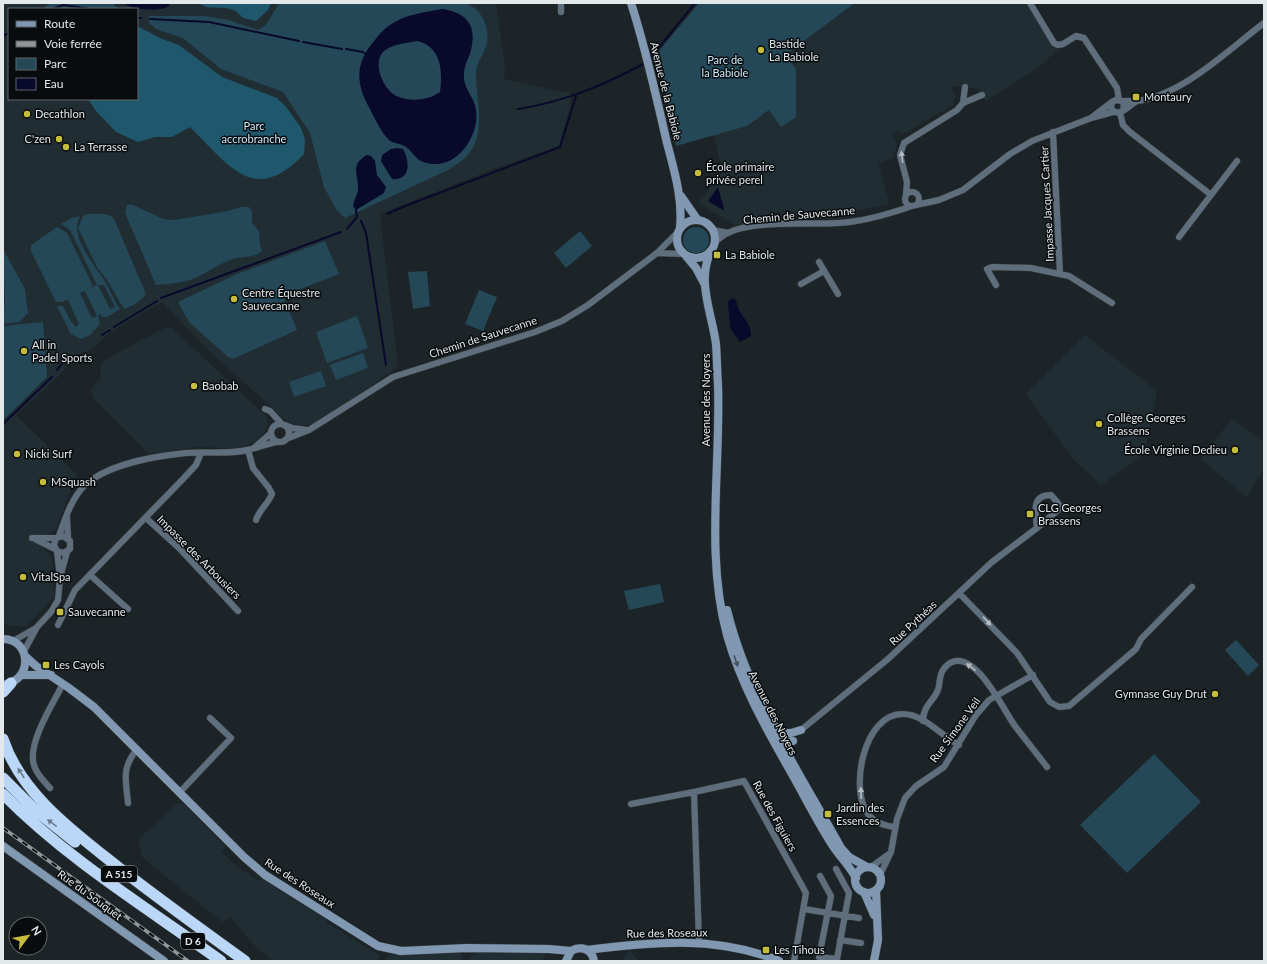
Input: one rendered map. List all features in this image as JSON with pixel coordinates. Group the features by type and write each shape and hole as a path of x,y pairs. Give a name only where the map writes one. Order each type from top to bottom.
{"highway":[{"path":"3,692 7,684"},
{"path":"3,739 6,749 22,775 38,796 69,828 145,888 244,961"},
{"name":"A 515","path":"3,778 34,810 74,841 244,961"},
{"name":"A 515","path":"3,794 30,822 59,845 164,920"},
{"path":"3,804 32,831 73,863 118,895 164,920"},
{"name":"D 6","path":"164,920 221,961"}],"street":[{"path":"561,12 562,3"},
{"name":"Avenue de la Babiole","path":"630,3 652,76 677,186 682,210 679,230"},
{"path":"1030,3 1054,43 1058,45 1063,44 1076,36 1084,38 1117,88 1118,101 1111,108 1119,112 1123,125 1210,194"},
{"name":"Chemin de Sauvecanne","path":"1091,118 1118,101 1137,101 1149,99 1169,91 1198,74 1264,23"},
{"path":"963,103 965,87"},
{"path":"907,182 920,199 914,206 908,205 906,197 907,182 900,155 904,143 957,110 963,103 982,95"},
{"path":"1118,101 1124,105 1119,112"},
{"name":"Chemin de Sauvecanne","path":"714,230 728,233 776,225 839,223 866,219 933,200 939,200 963,190 1010,154 1032,141 1091,118 1119,112 1137,101"},
{"name":"Impasse Jacques Cartier","path":"1053,132 1060,274"},
{"path":"1180,237 1210,194 1237,161"},
{"name":"Avenue de la Babiole","path":"677,186 690,211 697,219"},
{"path":"894,211 909,192 933,200"},
{"path":"657,253 684,254 694,258 700,258 710,253 715,242 714,230 706,223 697,219 690,220 679,230 677,244 684,254"},
{"name":"Chemin de Sauvecanne","path":"286,439 309,430 393,377 535,332 562,321 588,306 657,253 679,230"},
{"name":"Chemin de Sauvecanne","path":"715,242 728,233"},
{"name":"Avenue des Noyers","path":"710,253 705,263 705,286 712,321 717,359 717,540 726,603 733,632 769,724 831,843 848,864 856,878"},
{"name":"Avenue des Noyers","path":"684,254 696,268 705,286"},
{"path":"819,262 838,294"},
{"name":"Impasse Jacques Cartier","path":"996,285 987,269 992,267 1031,268 1076,279 1112,303"},
{"path":"801,284 824,271"},
{"path":"22,675 26,662 25,653 37,627 56,605 59,596 60,578 54,542 67,514 84,486 103,473 145,461 186,453 251,449 277,442 283,442 289,432 284,424 270,411 265,409 270,416 273,440 277,442"},
{"path":"251,449 278,423 292,428 309,430"},
{"path":"251,449 253,468 272,494 269,501 258,513 256,520"},
{"path":"58,625 70,597 196,465 201,453"},
{"path":"1037,528 1035,508 1039,498 1045,495 1051,495 1056,498 1059,507 1067,506"},
{"name":"Rue Pythéas","path":"801,730 888,659 992,562 1037,528 1054,514 1059,507"},
{"path":"60,578 67,552 71,545 68,538 67,514"},
{"name":"Impasse des Arbousiers","path":"146,518 179,548 238,611"},
{"path":"67,552 60,553 32,538 63,536 68,538"},
{"path":"90,575 128,609"},
{"path":"960,593 1017,653 1033,675 1039,688 1050,702 1059,706 1069,706 1136,649 1141,639 1192,587"},
{"path":"6,639 37,627"},
{"name":"Rue des Roseaux","path":"6,639 25,653 36,666 94,707 265,875 378,946 401,951 466,948 556,950 567,957 579,948 587,950 609,946 655,943 699,943 742,948 779,961"},
{"path":"923,721 924,710 936,693 942,671 955,661 963,661 969,664 997,695 1015,725 1047,767"},
{"path":"7,684 22,675 50,675"},
{"name":"Rue Simone Veil","path":"880,875 891,852 895,827 905,798 916,786 944,767 984,705 997,695 1033,675"},
{"path":"50,788 34,766 32,755 36,738 63,684"},
{"path":"895,827 875,820 869,815 863,805 861,786 863,759 868,741 882,722 894,715 911,715 923,721 959,745"},
{"path":"180,792 231,738 210,718"},
{"path":"769,724 783,733 791,734 801,730"},
{"name":"Avenue des Noyers","path":"769,724 782,742 841,848 849,857 869,867"},
{"path":"790,757 793,741 801,730"},
{"path":"782,742 793,741"},
{"path":"128,803 125,772 128,761 137,749"},
{"name":"Rue des Figuiers","path":"694,792 744,781 806,893 794,961"},
{"path":"631,804 694,792 699,943"},
{"name":"Rue du Souquet","path":"3,846 164,961"},
{"path":"877,921 864,892 857,886 856,878 859,871 869,867 891,852"},
{"path":"869,867 880,875 880,884 876,890 878,940 873,961"},
{"path":"820,876 830,896 820,956 837,959 849,893 836,869"},
{"path":"864,892 872,892 876,890"},
{"path":"804,909 859,918"},
{"path":"840,940 861,943"},
{"path":"587,950 594,959 601,948"}],"shaded area":[{"path":"3,3 496,3 505,68 504,79 570,92 571,101 559,146 496,168 380,214 398,367 315,424 301,426 288,422 212,354 162,302 110,332 92,349 76,356 59,376 16,415 77,475 55,531 32,538 52,557 54,597 27,626 8,626 3,622"},
{"path":"855,3 1028,3 1057,51 1036,69 986,101 978,88 950,86 955,97 953,105 902,135 899,131 892,135 897,143 894,158 878,163 889,202 887,205 830,215 829,218 782,218 780,212 770,213 770,219 734,225 699,203 723,171 713,135 747,126 769,110 785,55"},
{"path":"164,328 172,328 266,416 268,424 265,432 257,440 247,445 235,448 195,447 149,454 93,398 91,389 101,377 100,370 103,361"},
{"name":"Collège Georges Brassens","path":"1085,335 1157,391 1144,454 1101,485 1073,459 1026,394"},
{"name":"École Virginie Dedieu","path":"1232,419 1264,442 1264,467 1247,497 1200,459"},
{"path":"181,803 186,806 226,848 222,852 236,866 259,881 262,878 327,919 326,922 380,956 377,959 380,961 273,961 255,946 230,917 222,922 142,857 138,840 175,805"},
{"path":"629,949 639,961 622,961"},
{"path":"479,951 524,953 546,952 542,961 469,961 471,957"},
{"path":"461,953 463,961 384,961 389,955"}],"green space":[{"path":"50,3 111,3 118,8 46,8 45,7"},
{"path":"198,3 271,3 268,10 256,21 243,18 238,13 227,8 204,6"},
{"path":"279,3 465,3 470,5 483,18 488,36 485,50 476,69 479,129 472,149 463,159 450,169 345,218 336,209 324,187 310,133 283,92 221,69 183,38 156,29 149,23 149,16 204,16 228,20 258,30 266,25"},
{"name":"Parc de la Babiole","path":"699,3 855,3 785,55 796,69 796,117 781,127 769,110 747,126 676,146 658,52"},
{"name":"Parc accrobranche","path":"138,28 179,45 222,77 277,98 287,108 301,128 305,139 304,154 286,170 271,177 256,179 243,175 230,166 190,127 172,137 155,137 138,142 116,132 96,111 89,100 138,100"},
{"path":"131,204 163,219 175,220 228,211 241,207 249,207 252,212 252,222 259,232 260,246 262,250 253,256 227,261 190,280 178,283 156,285 125,213 127,205"},
{"path":"88,214 104,214 111,216 114,219 146,294 130,307 124,309 107,280 97,267 78,228 83,216"},
{"path":"80,216 77,224 78,233 85,252 107,285 120,309 107,317 102,317 101,314 98,316 100,324 90,335 81,339 71,334 57,306 63,306 70,320 76,327 79,324 68,300 56,302 31,251 31,245 57,227 67,233 93,286 86,290 97,285 70,230 61,224 72,218","holes":["98,285 104,285 115,307 110,309","85,291 97,316 92,318 80,293"]},
{"path":"696,227 705,231 709,240 705,249 696,253 687,249 683,240 687,231"},
{"path":"580,231 592,246 566,268 554,253"},
{"name":"Centre Équestre Sauvecanne","path":"325,241 339,274 283,296 297,330 233,359 228,357 189,322 178,302 237,274"},
{"path":"3,249 25,289 28,313 19,322 3,324 5,302"},
{"path":"427,271 430,306 413,309 408,272"},
{"path":"479,290 497,297 483,331 465,324"},
{"path":"357,316 368,348 327,363 316,332"},
{"name":"All in Padel Sports","path":"43,322 47,377 3,420 3,326"},
{"path":"363,353 368,368 336,380 330,365"},
{"path":"321,371 326,386 294,397 289,382"},
{"path":"660,584 664,602 629,610 624,591"},
{"path":"1236,640 1259,665 1248,676 1225,650"},
{"path":"1154,754 1201,802 1127,873 1080,825"}],"water":[{"path":"124,3 169,3 169,6 165,8 154,10 139,9"},
{"path":"442,9 461,15 470,24 472,30 472,45 465,69 464,79 466,87 474,102 476,121 469,143 462,152 453,159 443,163 432,164 421,161 406,147 389,140 386,137 365,100 359,73 368,49 386,28 400,19","holes":["417,41 431,48 439,60 441,76 440,92 431,97 415,100 399,97 388,89 381,77 379,70 380,56 384,51 395,45"]},
{"path":"391,149 403,149 408,164 406,174 403,177 392,179 381,161 382,155"},
{"path":"367,155 371,156 375,161 377,175 386,187 384,193 356,210 353,206 358,190 356,171 358,163"},
{"path":"718,187 724,209 723,210 708,201"},
{"path":"731,298 736,300 739,311 748,323 750,329 751,336 740,342 730,328 728,302"}],"waterway":[{"path":"652,56 695,3"},
{"path":"56,8 63,5 84,8"},
{"path":"150,19 209,22 299,41"},
{"path":"3,36 8,34"},
{"path":"303,42 342,49"},
{"path":"346,49 363,52 366,54"},
{"path":"518,109 551,102 583,92 645,63"},
{"path":"387,214 560,147 576,96"},
{"path":"347,229 357,217 356,210"},
{"path":"361,221 366,233 386,365"},
{"path":"161,298 341,232"},
{"path":"114,327 157,301"},
{"path":"102,335 110,330"},
{"path":"57,370 68,356"},
{"path":"3,424 52,377"}],"railway":[{"path":"3,828 188,961"}],"place":[{"name":"Bastide La Babiole","path":"761,50"},
{"name":"Montaury","path":"1136,97"},
{"name":"Decathlon","path":"27,114"},
{"name":"C'zen","path":"59,139"},
{"name":"La Terrasse","path":"66,147"},
{"name":"École primaire privée perel","path":"698,173"},
{"name":"La Babiole","path":"717,255"},
{"name":"Centre Équestre Sauvecanne","path":"234,299"},
{"name":"All in Padel Sports","path":"24,351"},
{"name":"Baobab","path":"194,386"},
{"name":"Collège Georges Brassens","path":"1099,424"},
{"name":"École Virginie Dedieu","path":"1235,450"},
{"name":"Nicki Surf","path":"17,454"},
{"name":"MSquash","path":"43,482"},
{"name":"CLG Georges Brassens","path":"1030,514"},
{"name":"VitalSpa","path":"23,577"},
{"name":"Sauvecanne","path":"60,612"},
{"name":"Les Cayols","path":"46,665"},
{"name":"Gymnase Guy Drut","path":"1215,694"},
{"name":"Jardin des Essences","path":"828,814"},
{"name":"Les Tihous","path":"766,950"}]}
